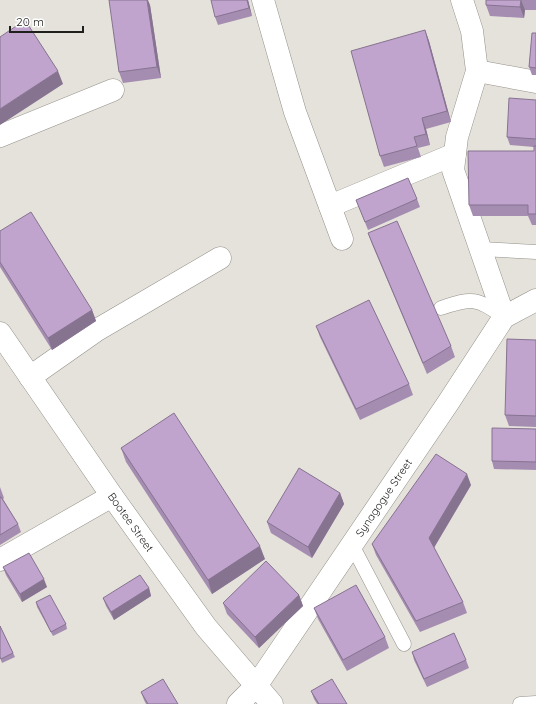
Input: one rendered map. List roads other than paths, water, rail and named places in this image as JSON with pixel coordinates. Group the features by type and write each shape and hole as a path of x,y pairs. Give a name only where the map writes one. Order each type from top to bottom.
{"street":[{"path":"263,0 295,112 342,239"},
{"path":"462,0 472,31 477,71 457,136 453,170 504,317"},
{"path":"477,71 536,82"},
{"path":"0,136 113,90"},
{"path":"330,206 455,154"},
{"path":"30,377 97,330 220,258"},
{"name":"Synagogue Street","path":"238,704 256,686 504,317 536,300"},
{"name":"Bootee Street","path":"0,333 112,496 206,627 272,704"},
{"path":"0,560 112,496"}],"lane":[{"path":"480,249 536,252"},
{"path":"441,308 463,300 476,301 486,305 504,317"},
{"path":"352,545 404,644"},
{"path":"520,704 536,703"}]}
